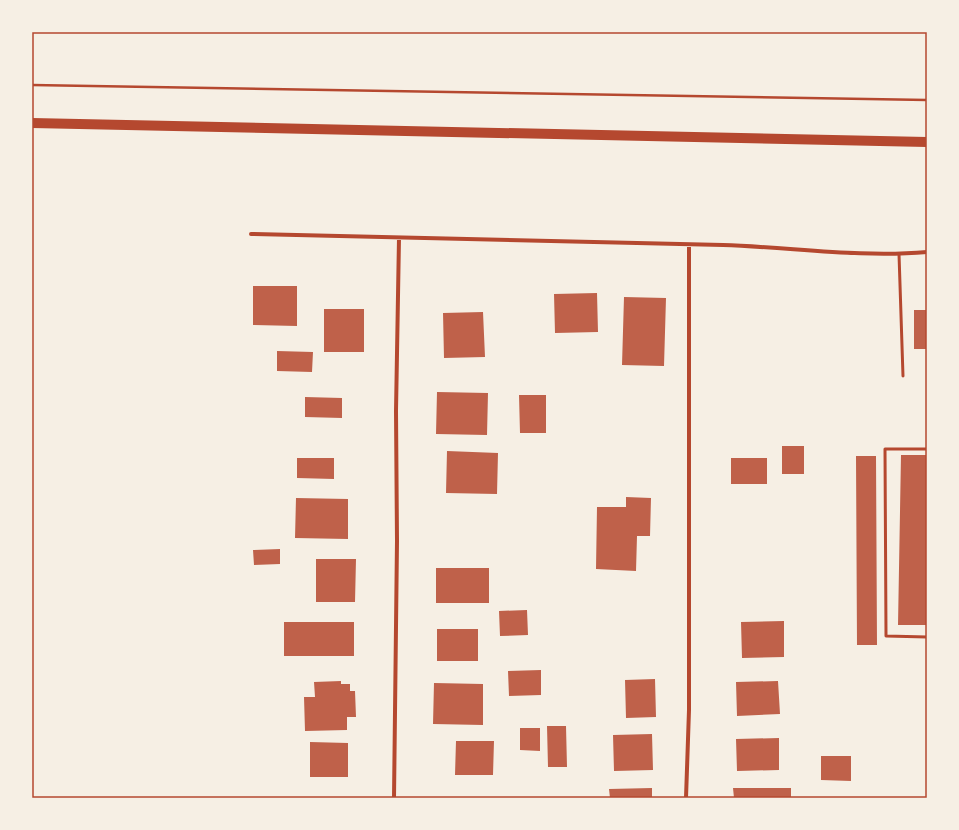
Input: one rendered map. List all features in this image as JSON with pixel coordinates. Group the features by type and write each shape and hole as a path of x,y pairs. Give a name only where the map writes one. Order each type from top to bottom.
{"main road":[{"path":"32,123 927,142"}],"street":[{"path":"251,234 748,246 899,254 927,252"},
{"path":"394,798 397,541 396,411 399,238"},
{"path":"686,798 689,710 689,245"}],"lane":[{"path":"899,254 903,376"},
{"path":"927,449 885,449 886,636 927,637"}],"path":[{"path":"32,84 927,100"}],"building":[{"path":"253,286 297,286 297,326 253,325"},
{"path":"597,293 598,332 555,333 554,294"},
{"path":"624,297 666,298 664,366 622,365"},
{"path":"324,309 364,309 364,352 324,352"},
{"path":"914,310 927,310 927,349 914,349"},
{"path":"483,312 485,357 444,358 443,313"},
{"path":"277,351 313,352 312,372 277,371"},
{"path":"437,392 488,393 487,435 436,434"},
{"path":"519,395 546,395 546,433 520,433"},
{"path":"305,397 342,398 342,418 305,417"},
{"path":"782,446 804,446 804,474 782,474"},
{"path":"447,451 498,453 497,494 446,493"},
{"path":"901,455 927,455 927,625 898,625"},
{"path":"856,456 876,456 877,645 857,645"},
{"path":"297,458 334,458 334,479 297,478"},
{"path":"731,458 767,458 767,484 731,484"},
{"path":"626,497 651,498 650,536 637,536 636,571 596,569 597,507 626,507"},
{"path":"296,498 348,499 348,539 295,538"},
{"path":"280,549 280,564 254,565 253,550"},
{"path":"316,559 356,559 355,602 316,602"},
{"path":"436,568 489,568 489,603 436,603"},
{"path":"527,610 528,635 500,636 499,611"},
{"path":"784,621 784,657 742,658 741,622"},
{"path":"284,622 354,622 354,656 284,656"},
{"path":"437,629 478,629 478,661 437,661"},
{"path":"541,670 541,695 509,696 508,671"},
{"path":"655,679 656,717 626,718 625,680"},
{"path":"341,681 341,684 350,684 350,691 355,691 356,717 347,717 347,730 305,731 304,697 315,697 314,682"},
{"path":"778,681 780,714 737,716 736,682"},
{"path":"434,683 483,684 483,725 433,724"},
{"path":"547,726 566,726 567,767 548,767"},
{"path":"520,728 540,728 540,751 520,750"},
{"path":"652,734 653,770 614,771 613,735"},
{"path":"779,738 779,770 737,771 736,739"},
{"path":"456,741 494,741 493,775 455,775"},
{"path":"310,742 348,743 348,777 310,777"},
{"path":"821,756 851,756 851,781 821,780"},
{"path":"652,788 652,798 610,798 609,789"},
{"path":"733,788 791,788 791,798 734,798"}]}
